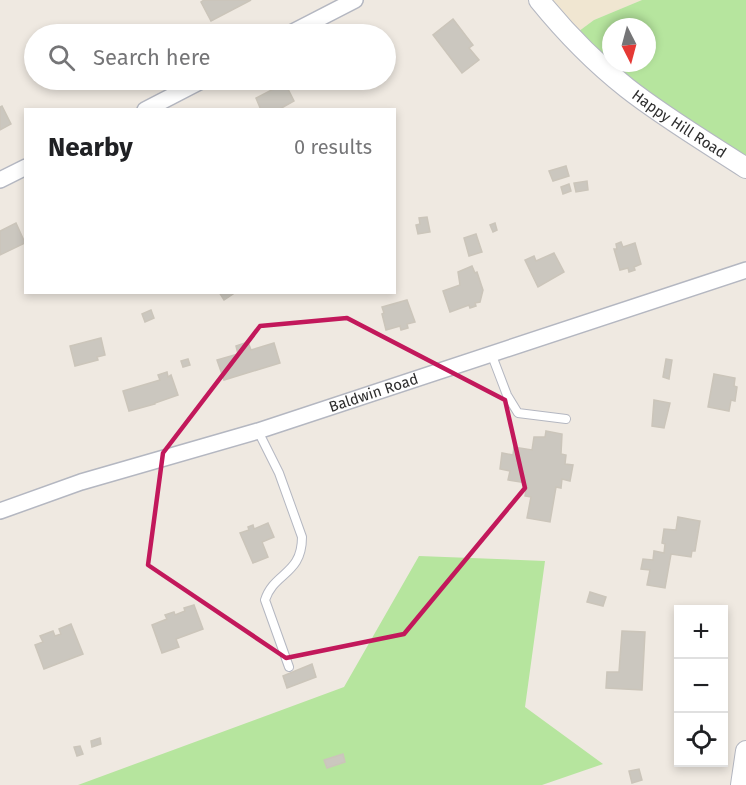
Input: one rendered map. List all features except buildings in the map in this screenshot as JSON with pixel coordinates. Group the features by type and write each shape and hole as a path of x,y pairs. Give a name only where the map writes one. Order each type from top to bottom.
{"street":[{"path":"308,24 355,0"},
{"name":"Happy Hill Road","path":"538,0 584,51 627,88 746,168"},
{"path":"149,108 184,90"},
{"path":"0,180 24,168"},
{"name":"Baldwin Road","path":"0,511 81,482 258,430 746,270"},
{"path":"741,785 746,751"}],"lane":[{"path":"491,353 507,395 518,413 566,419"},
{"path":"258,430 279,473 302,537 302,548 298,561 268,592 265,600 289,667"}],"highlighted area":[{"path":"347,318 505,400 525,488 404,634 286,658 148,565 163,453 260,326"}],"shaded area":[{"path":"539,0 642,0 594,20 571,37"}],"green space":[{"path":"642,0 746,0 746,168 618,72 656,72 656,18 602,18 602,60 571,37 594,20"},
{"path":"419,556 545,561 525,707 603,764 542,785 78,785 344,687"}]}
